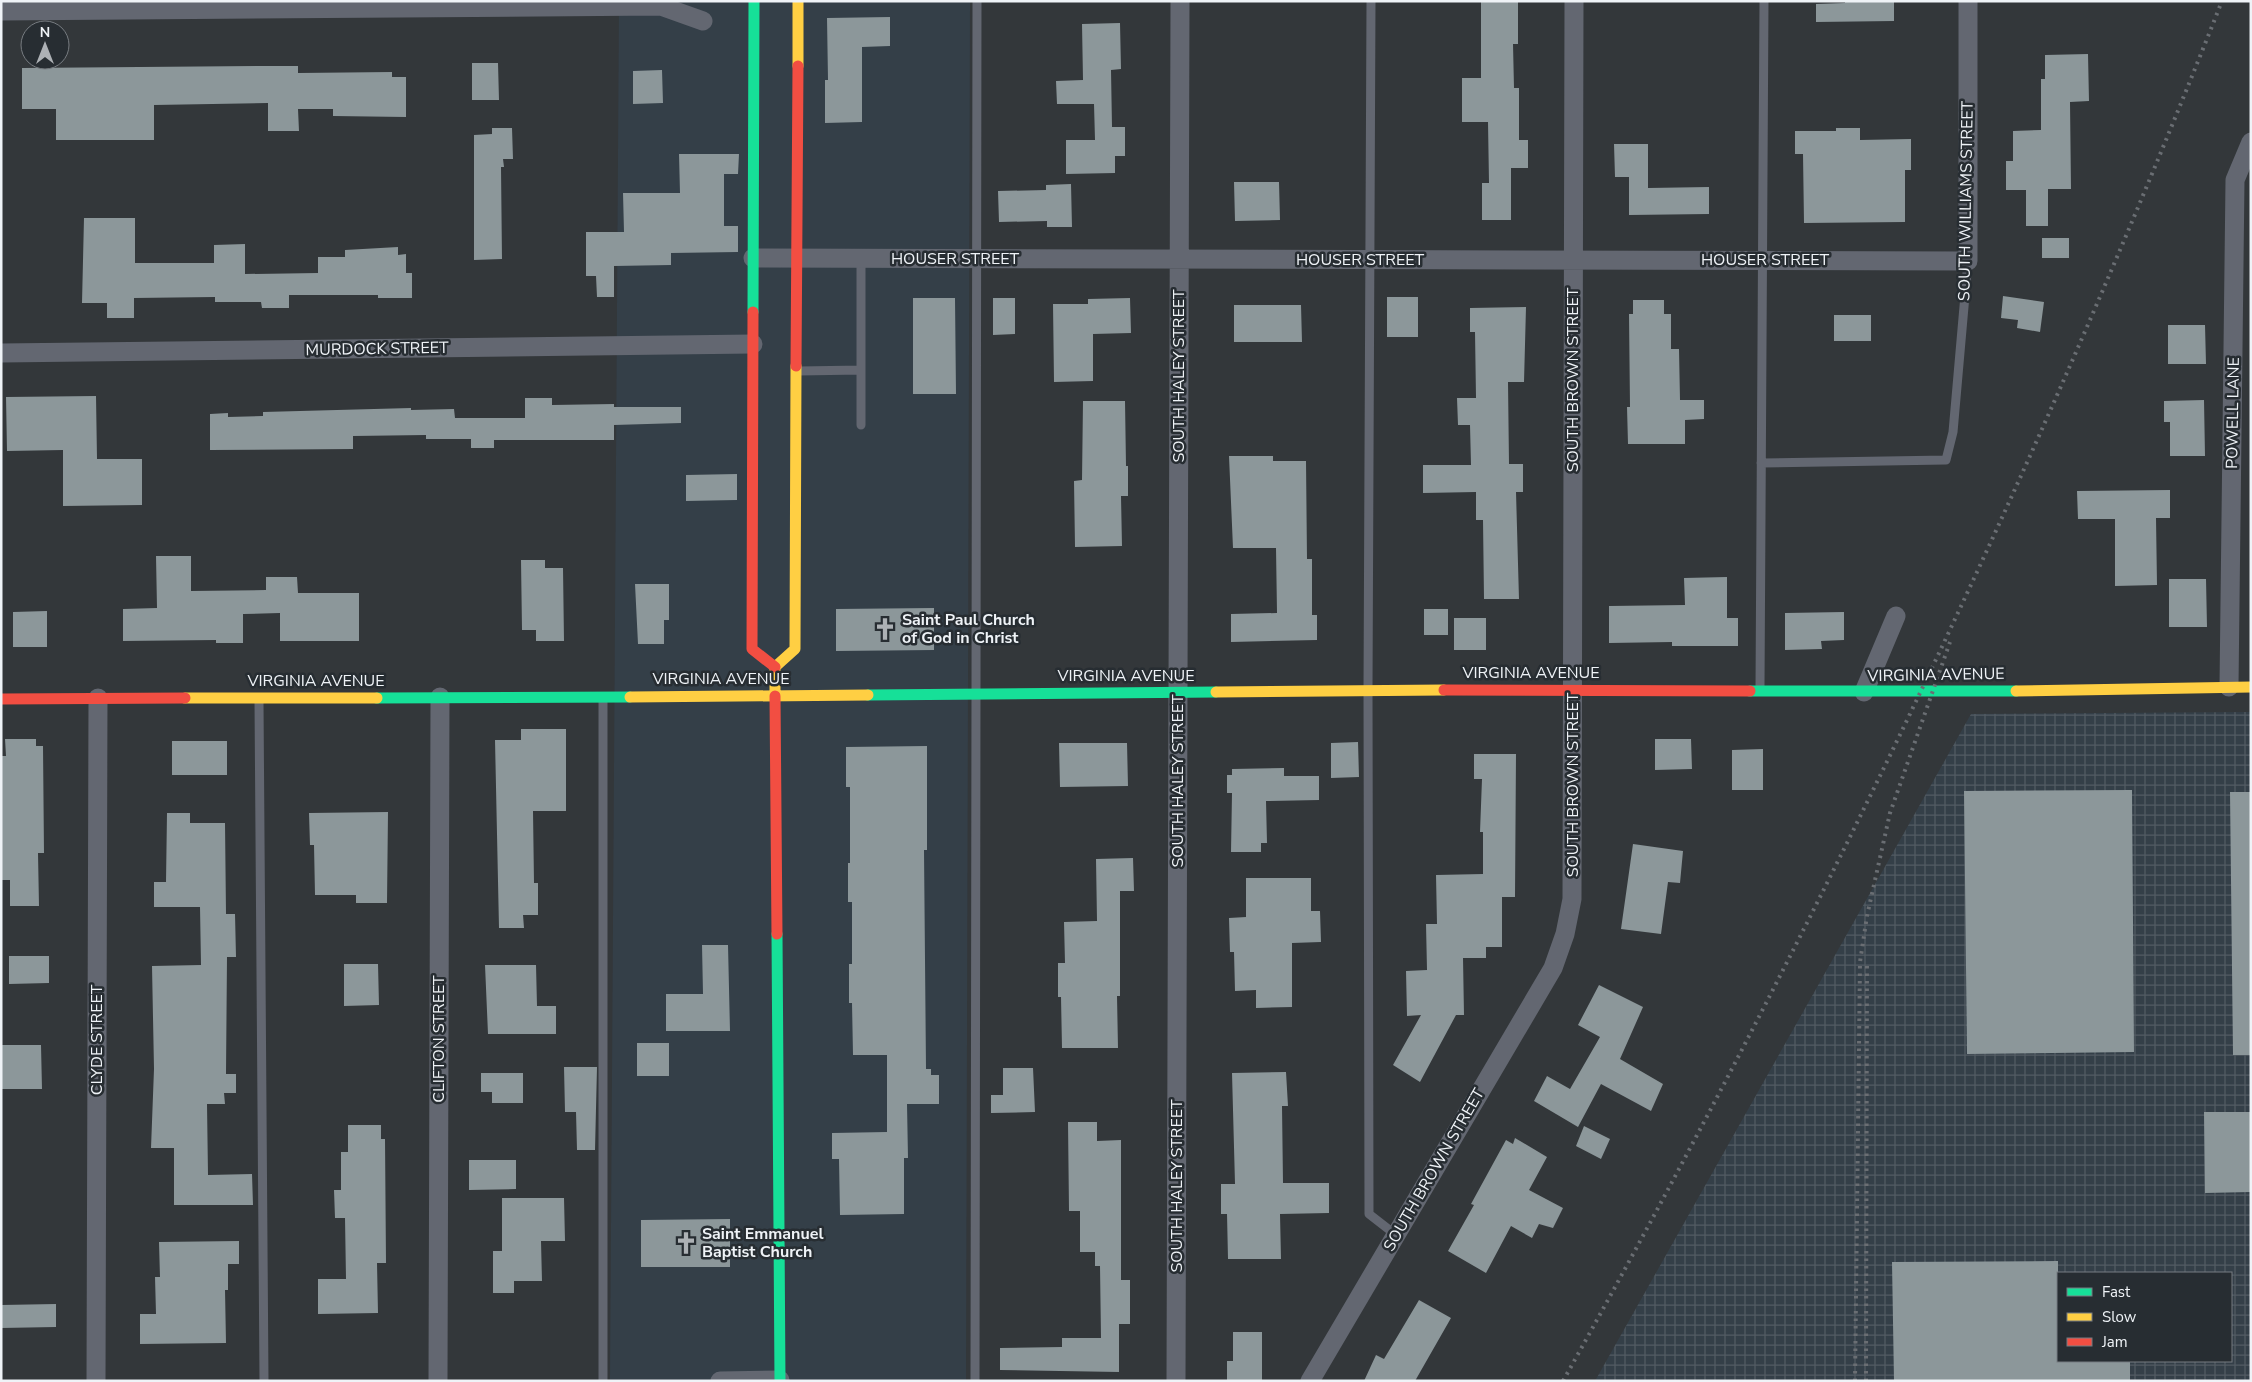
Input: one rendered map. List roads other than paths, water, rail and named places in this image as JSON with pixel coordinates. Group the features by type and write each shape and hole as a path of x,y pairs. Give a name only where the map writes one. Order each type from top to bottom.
{"street":[{"path":"720,1381 780,1380 775,667 752,649 754,1"},
{"path":"775,667 795,649 798,1"},
{"name":"SOUTH HALEY STREET","path":"1176,1381 1180,1"},
{"name":"SOUTH BROWN STREET","path":"1310,1381 1553,968 1565,934 1572,899 1574,1"},
{"name":"SOUTH WILLIAMS STREET","path":"1968,1 1968,261"},
{"path":"1,11 661,6 704,21"},
{"name":"POWELL LANE","path":"2229,687 2235,180 2251,142"},
{"name":"HOUSER STREET","path":"753,258 1968,261"},
{"name":"MURDOCK STREET","path":"1,353 753,344"},
{"path":"1864,692 1896,616"},
{"name":"VIRGINIA AVENUE","path":"1,699 776,696 1573,689 1864,692 2251,687"},
{"name":"CLIFTON STREET","path":"438,1381 440,696"},
{"name":"CLYDE STREET","path":"96,1381 98,698"}],"lane":[{"path":"975,1381 977,1"},
{"path":"1371,1 1368,690 1369,1214 1396,1234"},
{"path":"1760,691 1764,1"},
{"path":"861,258 861,426"},
{"name":"SOUTH WILLIAMS STREET","path":"1761,463 1946,460 1953,432 1968,261"},
{"path":"796,371 861,370"},
{"path":"603,696 603,1381"},
{"path":"259,698 264,1381"}],"railway":[{"path":"1563,1381 1745,1044 1832,874 1916,702 1997,529 2075,354 2150,178 2222,1"},
{"path":"1855,1381 1860,962 1867,916 1890,813 1950,642"},
{"path":"1866,1381 1867,961"}],"place":[{"name":"Saint Paul Church of God in Christ","path":"885,629"},
{"name":"Saint Emmanuel Baptist Church","path":"686,1243"}]}
